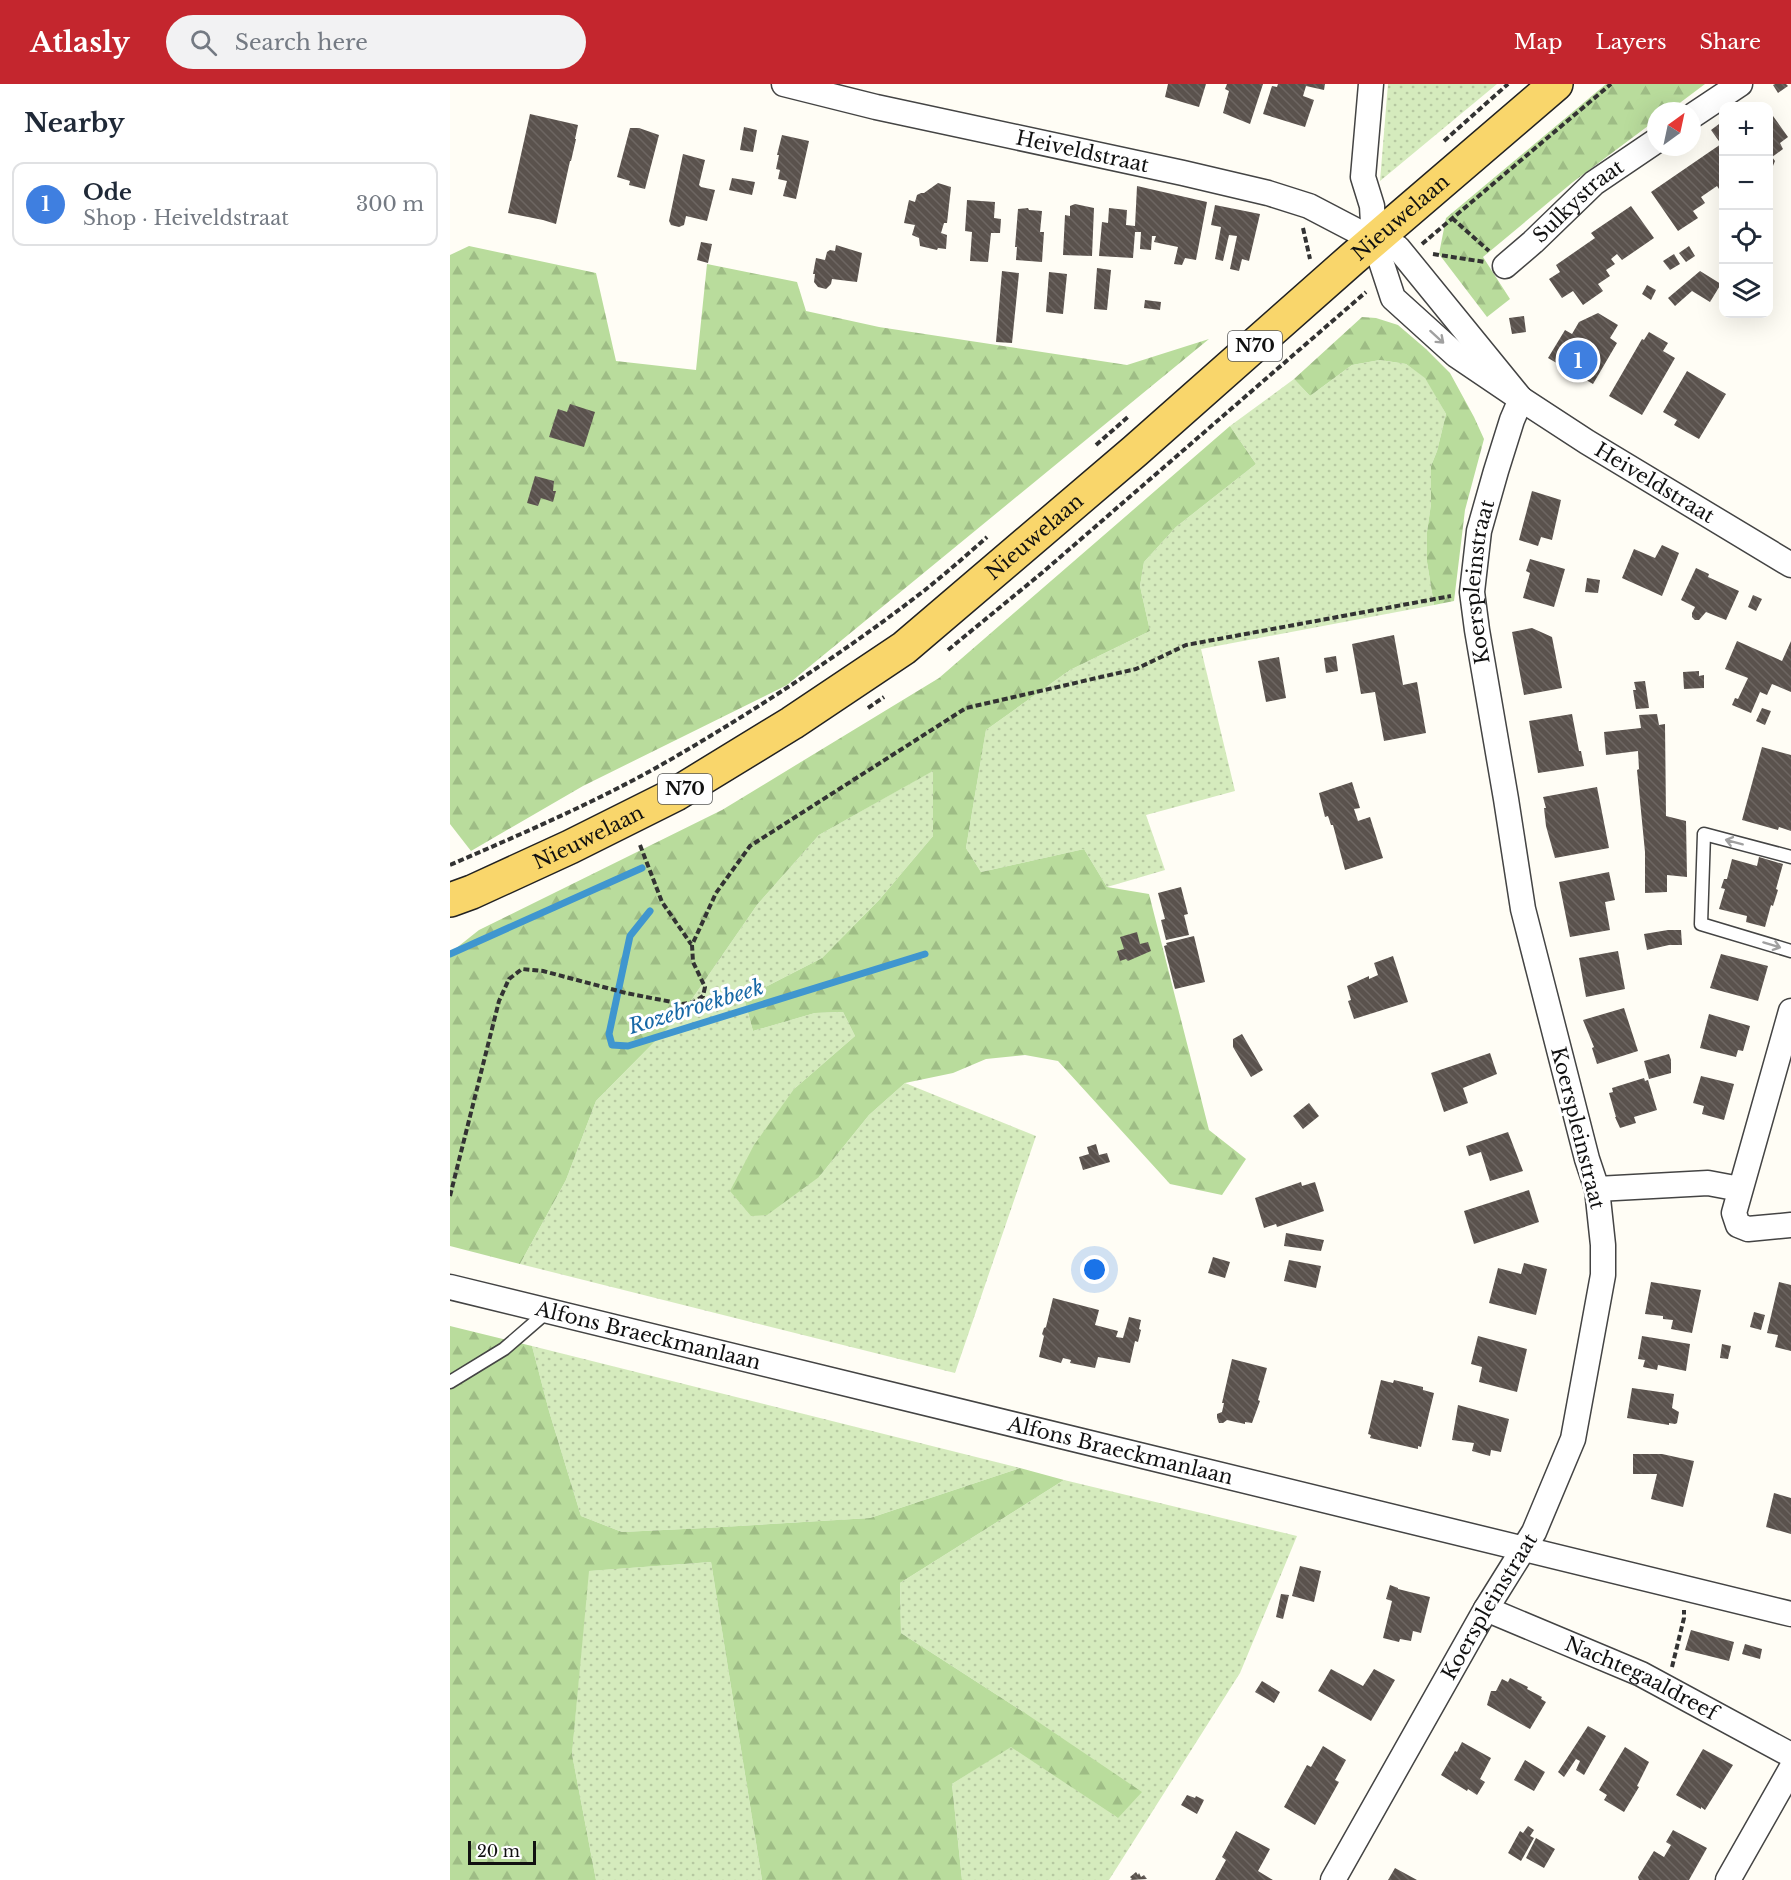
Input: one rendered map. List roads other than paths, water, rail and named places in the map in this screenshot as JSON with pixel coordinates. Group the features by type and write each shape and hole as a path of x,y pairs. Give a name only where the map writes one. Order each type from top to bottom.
{"main road":[{"name":"Nieuwelaan","path":"450,900 570,847 676,794 792,723 904,648 1121,463 1374,240 1556,84"}],"street":[{"name":"Heiveldstraat","path":"784,84 876,107 1183,173 1268,193 1309,206 1374,240 1398,248 1521,399"},
{"path":"1371,84 1362,177 1372,206 1374,240"},
{"path":"1701,110 1740,84"},
{"name":"Sulkystraat","path":"1505,266 1594,183 1647,147"},
{"name":"Heiveldstraat","path":"1374,240 1393,298 1456,355 1587,442 1791,564"},
{"name":"Koerspleinstraat","path":"1333,1880 1486,1609 1534,1532 1573,1439 1603,1275 1603,1245 1597,1189 1587,1159 1523,909 1472,592 1479,531 1512,420 1521,399"},
{"path":"1791,1011 1734,1213 1738,1225 1748,1229 1791,1225"},
{"path":"1597,1189 1708,1183 1740,1189"},
{"name":"Alfons Braeckmanlaan","path":"450,1287 1791,1614"},
{"name":"Nachtegaaldreef","path":"1486,1609 1641,1674 1791,1755"},
{"path":"1728,1880 1791,1769"}],"lane":[{"path":"1791,857 1704,834 1701,924 1791,951"},
{"path":"450,1382 504,1349 548,1311"}],"waterway":[{"name":"Rozebroekbeek","path":"450,954 642,868"},
{"name":"Rozebroekbeek","path":"650,911 630,936 609,1034 612,1045 628,1046 925,954"}],"place":[{"name":"Ode","path":"1578,360"}]}
